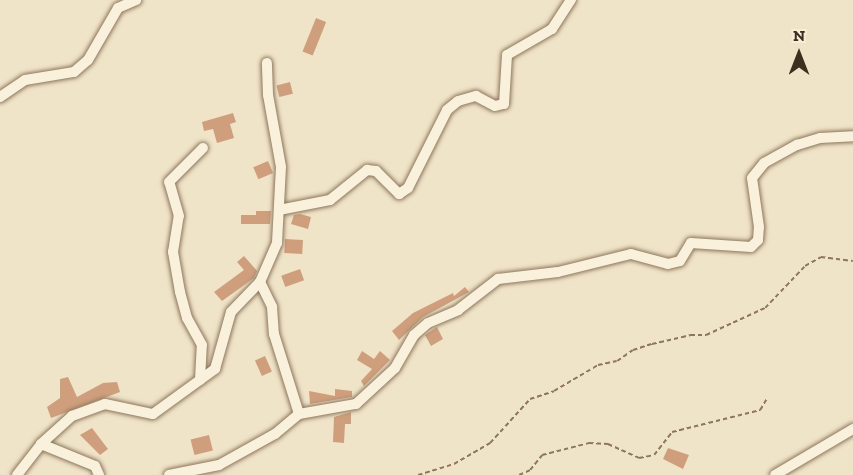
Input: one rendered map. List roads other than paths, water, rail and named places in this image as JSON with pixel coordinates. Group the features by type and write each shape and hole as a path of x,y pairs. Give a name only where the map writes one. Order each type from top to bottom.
{"street":[{"path":"0,97 24,80 74,72 88,60 118,8 136,0"},
{"path":"279,210 330,200 368,170 376,171 399,194 408,188 447,110 458,101 476,96 495,106 504,104 507,55 552,28 571,0"},
{"path":"17,475 41,444 72,416 105,404 153,414 215,369 231,312 260,282 277,243 281,168 268,94 267,63"},
{"path":"169,475 195,473 219,465 275,434 299,414 356,404 395,368 414,335 428,323 458,310 498,279 558,272 631,254 668,264 680,261 691,243 751,247 758,240 759,227 752,178 764,163 779,152 820,138 853,136"},
{"path":"200,380 202,345 187,318 180,292 173,252 179,216 169,182 203,148"},
{"path":"260,282 272,307 275,342 299,414"},
{"path":"775,475 853,429"},
{"path":"41,444 95,466 99,475"}]}
